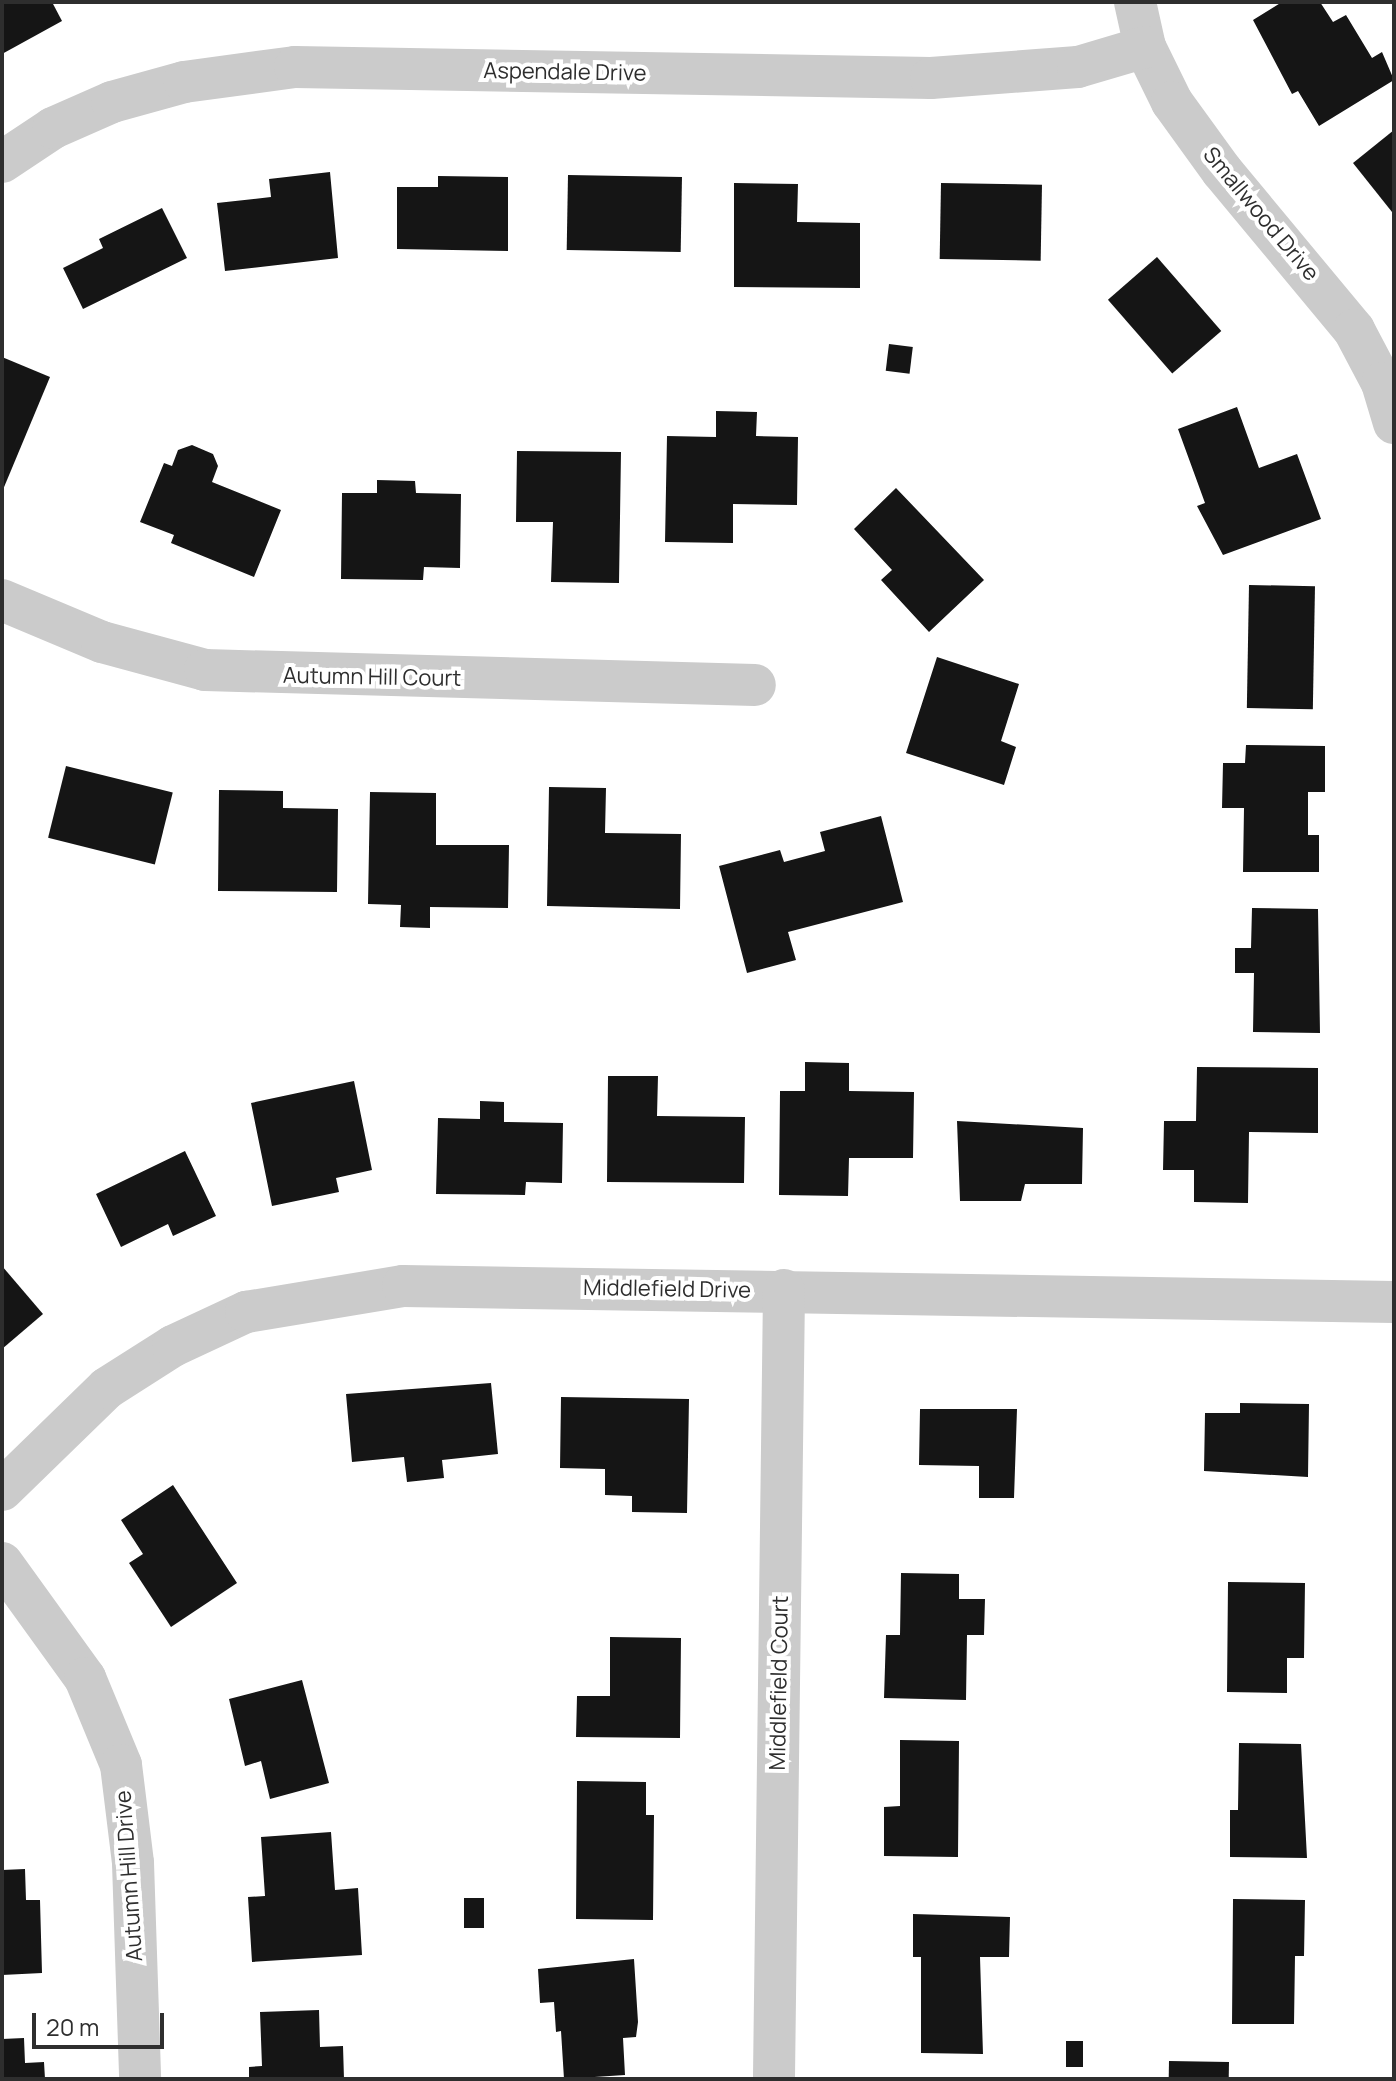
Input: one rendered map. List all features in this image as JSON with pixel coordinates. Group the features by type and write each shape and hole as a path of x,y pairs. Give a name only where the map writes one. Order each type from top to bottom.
{"street":[{"name":"Smallwood Drive","path":"1135,2 1145,47 1172,102 1222,171 1354,330 1382,383 1394,423"},
{"name":"Aspendale Drive","path":"2,162 53,128 112,102 184,82 295,67 931,78 1078,67 1145,47"},
{"name":"Autumn Hill Court","path":"2,600 102,642 205,670 755,685"},
{"name":"Middlefield Drive","path":"2,1490 107,1388 173,1346 246,1312 403,1286 1394,1302"},
{"name":"Middlefield Court","path":"774,2076 784,1290"},
{"name":"Autumn Hill Drive","path":"2,1563 85,1678 121,1765 133,1863 140,2079"}],"building":[{"path":"2,2 52,2 62,21 2,54"},
{"path":"1282,2 1320,2 1333,22 1346,15 1372,58 1382,52 1394,80 1319,126 1298,91 1292,94 1253,20"},
{"path":"1394,130 1394,210 1392,212 1353,163"},
{"path":"330,172 338,258 225,271 217,203 271,197 269,179"},
{"path":"568,175 682,177 681,252 567,250"},
{"path":"438,176 508,177 508,251 397,249 397,187 438,187"},
{"path":"734,183 798,184 797,222 860,223 860,288 734,287"},
{"path":"941,183 1042,185 1041,261 940,259"},
{"path":"162,208 187,258 83,309 63,268 103,248 99,239"},
{"path":"1157,257 1221,331 1172,374 1108,300"},
{"path":"889,344 913,347 910,374 886,371"},
{"path":"2,357 50,377 2,492"},
{"path":"1237,407 1259,468 1297,454 1321,519 1223,555 1197,506 1205,503 1178,429"},
{"path":"716,411 757,412 756,436 798,437 797,505 733,504 733,543 665,542 667,436 716,437"},
{"path":"192,445 213,454 218,466 212,482 281,510 254,577 171,543 174,535 140,522 164,463 172,466 178,450"},
{"path":"517,451 621,452 619,583 551,582 553,522 516,522"},
{"path":"377,480 415,481 416,493 461,494 460,568 424,567 423,580 341,579 342,493 377,493"},
{"path":"896,488 984,580 929,632 881,580 892,570 854,529"},
{"path":"1249,585 1315,586 1313,709 1247,708"},
{"path":"937,657 1019,684 1001,741 1016,747 1004,785 906,753"},
{"path":"1246,745 1325,746 1325,792 1308,792 1308,835 1319,835 1319,872 1243,872 1244,808 1222,808 1223,763 1245,763"},
{"path":"66,766 173,793 155,864 48,838"},
{"path":"549,787 606,788 605,833 681,834 680,909 547,906"},
{"path":"219,790 283,791 283,808 338,809 337,892 218,891"},
{"path":"370,792 436,793 436,845 509,845 508,908 430,907 430,928 400,927 401,905 368,904"},
{"path":"881,816 903,902 788,932 796,960 747,973 719,866 780,850 784,862 825,851 820,832"},
{"path":"1252,908 1318,909 1320,1033 1253,1032 1254,973 1235,973 1235,948 1251,948"},
{"path":"805,1062 849,1063 849,1091 914,1092 913,1158 849,1158 848,1196 779,1195 780,1091 805,1091"},
{"path":"1197,1067 1318,1068 1318,1133 1249,1132 1248,1203 1194,1202 1194,1170 1163,1170 1164,1121 1196,1121"},
{"path":"608,1076 658,1076 657,1116 745,1117 744,1183 607,1182"},
{"path":"354,1081 372,1170 336,1178 339,1192 272,1206 251,1103"},
{"path":"480,1101 504,1102 504,1122 563,1123 562,1183 526,1182 525,1195 436,1194 438,1118 480,1119"},
{"path":"957,1121 1083,1128 1082,1184 1025,1184 1021,1201 960,1201"},
{"path":"185,1151 216,1216 173,1236 168,1224 121,1247 96,1194"},
{"path":"2,1266 43,1314 2,1349"},
{"path":"491,1383 498,1454 442,1460 444,1478 407,1482 404,1457 352,1462 346,1394"},
{"path":"561,1397 689,1399 687,1513 632,1512 632,1496 605,1495 605,1469 560,1468"},
{"path":"1240,1403 1309,1404 1308,1477 1204,1471 1205,1413 1240,1413"},
{"path":"920,1409 1017,1409 1014,1498 979,1498 979,1466 919,1465"},
{"path":"173,1485 237,1583 171,1627 129,1563 143,1554 121,1520"},
{"path":"901,1573 959,1574 959,1599 985,1599 984,1635 967,1635 966,1700 884,1698 886,1635 900,1635"},
{"path":"1228,1582 1305,1583 1304,1658 1287,1658 1287,1693 1227,1692"},
{"path":"610,1637 681,1638 680,1738 576,1737 577,1696 610,1696"},
{"path":"302,1680 329,1783 270,1799 261,1761 245,1766 229,1699"},
{"path":"900,1740 959,1741 958,1857 884,1856 884,1807 900,1806"},
{"path":"1239,1743 1301,1744 1307,1858 1230,1857 1230,1810 1238,1810"},
{"path":"577,1781 646,1782 646,1815 654,1815 653,1920 576,1919"},
{"path":"331,1832 335,1890 358,1888 362,1955 252,1962 248,1897 265,1896 261,1837"},
{"path":"25,1869 26,1900 40,1900 42,1973 2,1975 2,1870"},
{"path":"464,1898 484,1898 484,1928 464,1928"},
{"path":"1233,1899 1305,1900 1304,1956 1295,1956 1294,2024 1232,2024"},
{"path":"913,1914 1010,1917 1009,1957 980,1957 983,2054 921,2053 921,1957 913,1957"},
{"path":"634,1959 638,2022 636,2037 623,2038 625,2075 564,2079 561,2031 556,2032 554,2002 540,2003 538,1969"},
{"path":"319,2010 320,2047 343,2046 344,2079 249,2079 249,2067 262,2066 260,2012"},
{"path":"24,2038 25,2063 44,2062 45,2079 2,2079 2,2039"},
{"path":"1066,2041 1083,2041 1083,2067 1066,2067"},
{"path":"1169,2061 1229,2062 1229,2079 1169,2079"}]}
